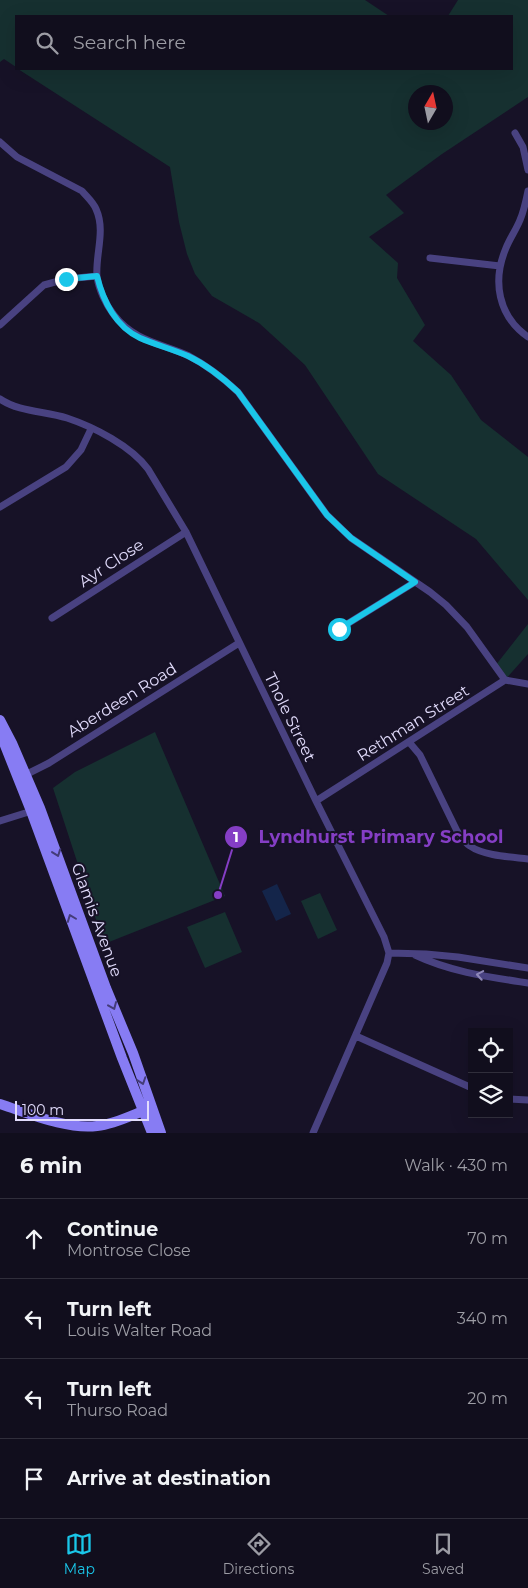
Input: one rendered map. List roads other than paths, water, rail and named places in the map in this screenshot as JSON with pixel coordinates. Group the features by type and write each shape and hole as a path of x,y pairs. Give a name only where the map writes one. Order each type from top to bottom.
{"main road":[{"name":"Glamis Avenue","path":"0,720 116,1026 132,1054 152,1133"},
{"name":"Glamis Avenue","path":"0,733 22,777"},
{"name":"Glamis Avenue","path":"116,1026 122,1058 161,1133"},
{"path":"122,1058 132,1054"},
{"path":"0,1104 46,1119 84,1126 105,1124 147,1109"}],"street":[{"path":"515,134 523,147 528,170"},
{"path":"0,142 13,154 82,191 90,200 96,209 99,220 97,276 110,310 126,328 140,338 187,355 226,381 238,392 327,515 351,538 446,605 467,627 505,680 528,684"},
{"path":"528,191 520,220 506,248 500,266 499,289 501,304 518,330 528,337"},
{"path":"430,258 500,266"},
{"path":"0,325 44,285 66,279 97,276"},
{"name":"Thole Street","path":"0,399 25,409 67,418 124,447 140,459 162,490 186,532 316,801 380,928 389,953"},
{"path":"0,507 66,468 81,450 91,429"},
{"name":"Ayr Close","path":"52,618 186,532"},
{"path":"339,629 415,582"},
{"name":"Aberdeen Road","path":"22,777 49,763 239,643"},
{"name":"Rethman Street","path":"316,801 505,680"},
{"path":"409,742 420,755 458,831 470,846 480,851 528,859"},
{"path":"0,821 35,809"},
{"path":"313,1133 382,977 389,959 389,953 458,957 528,968"},
{"path":"412,954 442,966 528,983"},
{"path":"356,1036 468,1086"},
{"path":"513,1099 528,1100"}],"water":[{"path":"277,884 291,914 276,921 262,891"}],"place":[{"name":"Lyndhurst Primary School","path":"218,895"}]}
